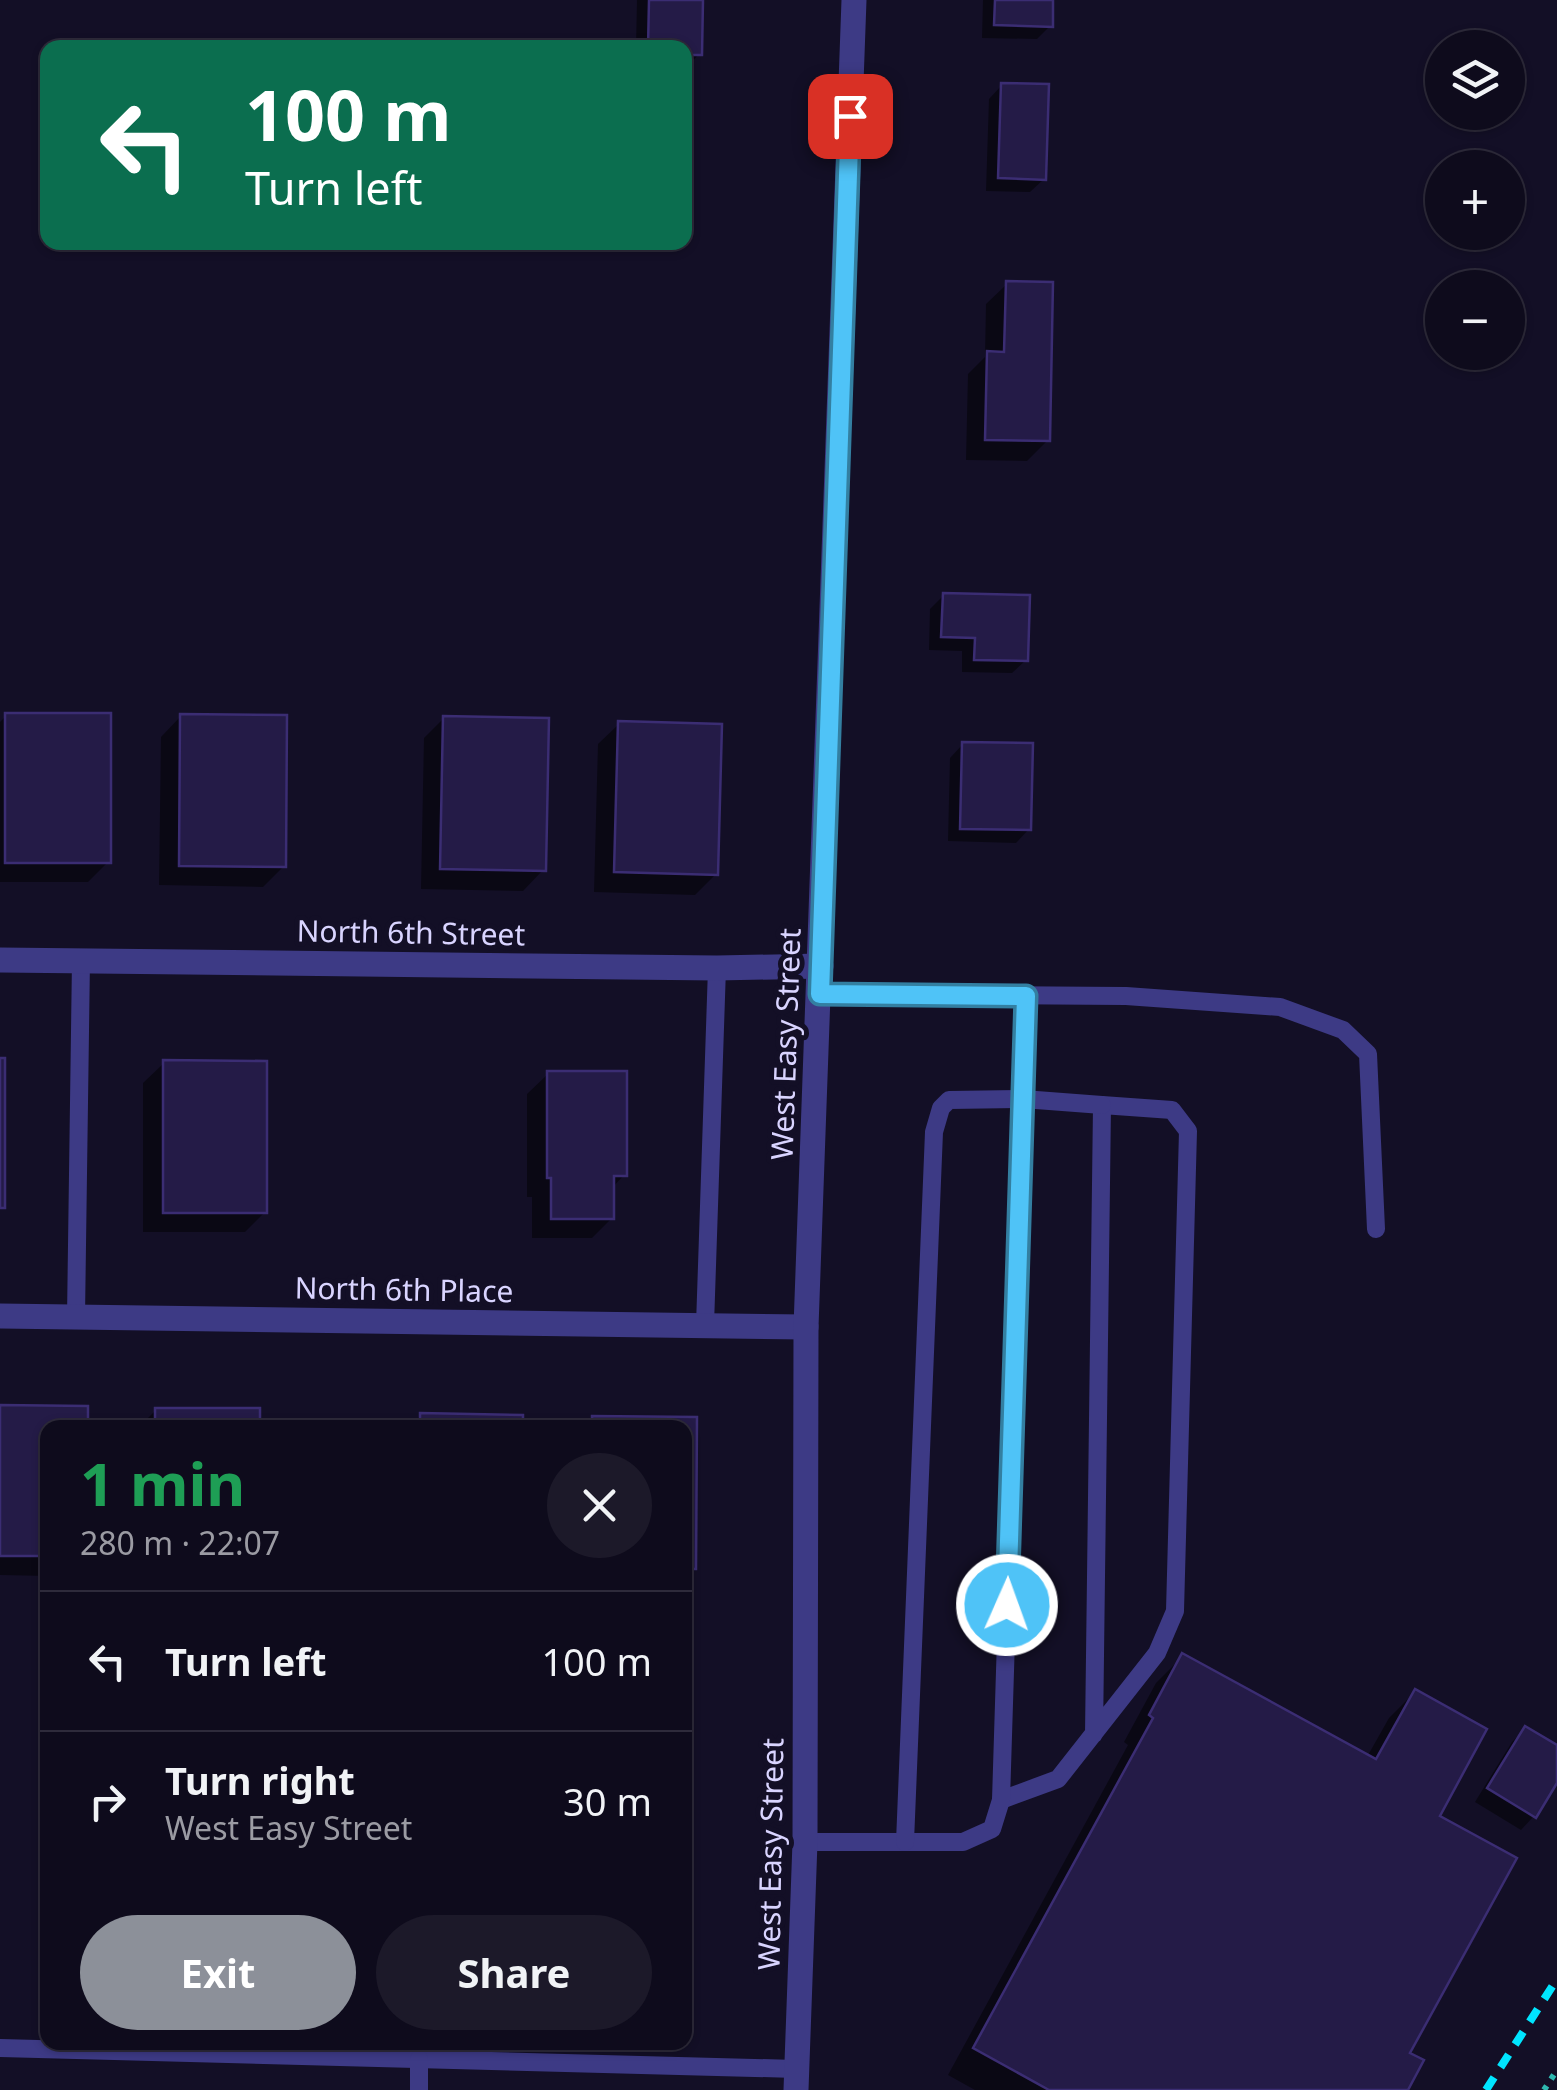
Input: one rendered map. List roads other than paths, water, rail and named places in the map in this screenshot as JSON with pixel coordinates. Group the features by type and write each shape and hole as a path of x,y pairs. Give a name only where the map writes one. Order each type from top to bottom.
{"street":[{"name":"West Easy Street","path":"796,2080 805,1842 806,1327 854,0"},
{"name":"North 6th Street","path":"0,960 821,966"},
{"name":"North 6th Place","path":"0,1316 806,1327"}],"lane":[{"path":"76,1317 81,960"},
{"path":"705,1325 717,968"},
{"path":"820,994 1126,996 1280,1008 1343,1030 1368,1054 1376,1229"},
{"path":"805,1842 963,1842 992,1829 1001,1800 1026,996"},
{"path":"905,1842 934,1132 941,1108 950,1100 1023,1099 1172,1110 1188,1131 1174,1610 1157,1653 1058,1779 1001,1800"},
{"path":"1094,1734 1102,1106"},
{"path":"0,2048 40,2049"},
{"path":"76,2050 419,2059 796,2080"},
{"path":"419,2059 419,2090"}],"railway":[{"path":"1486,2090 1557,1979"}]}
